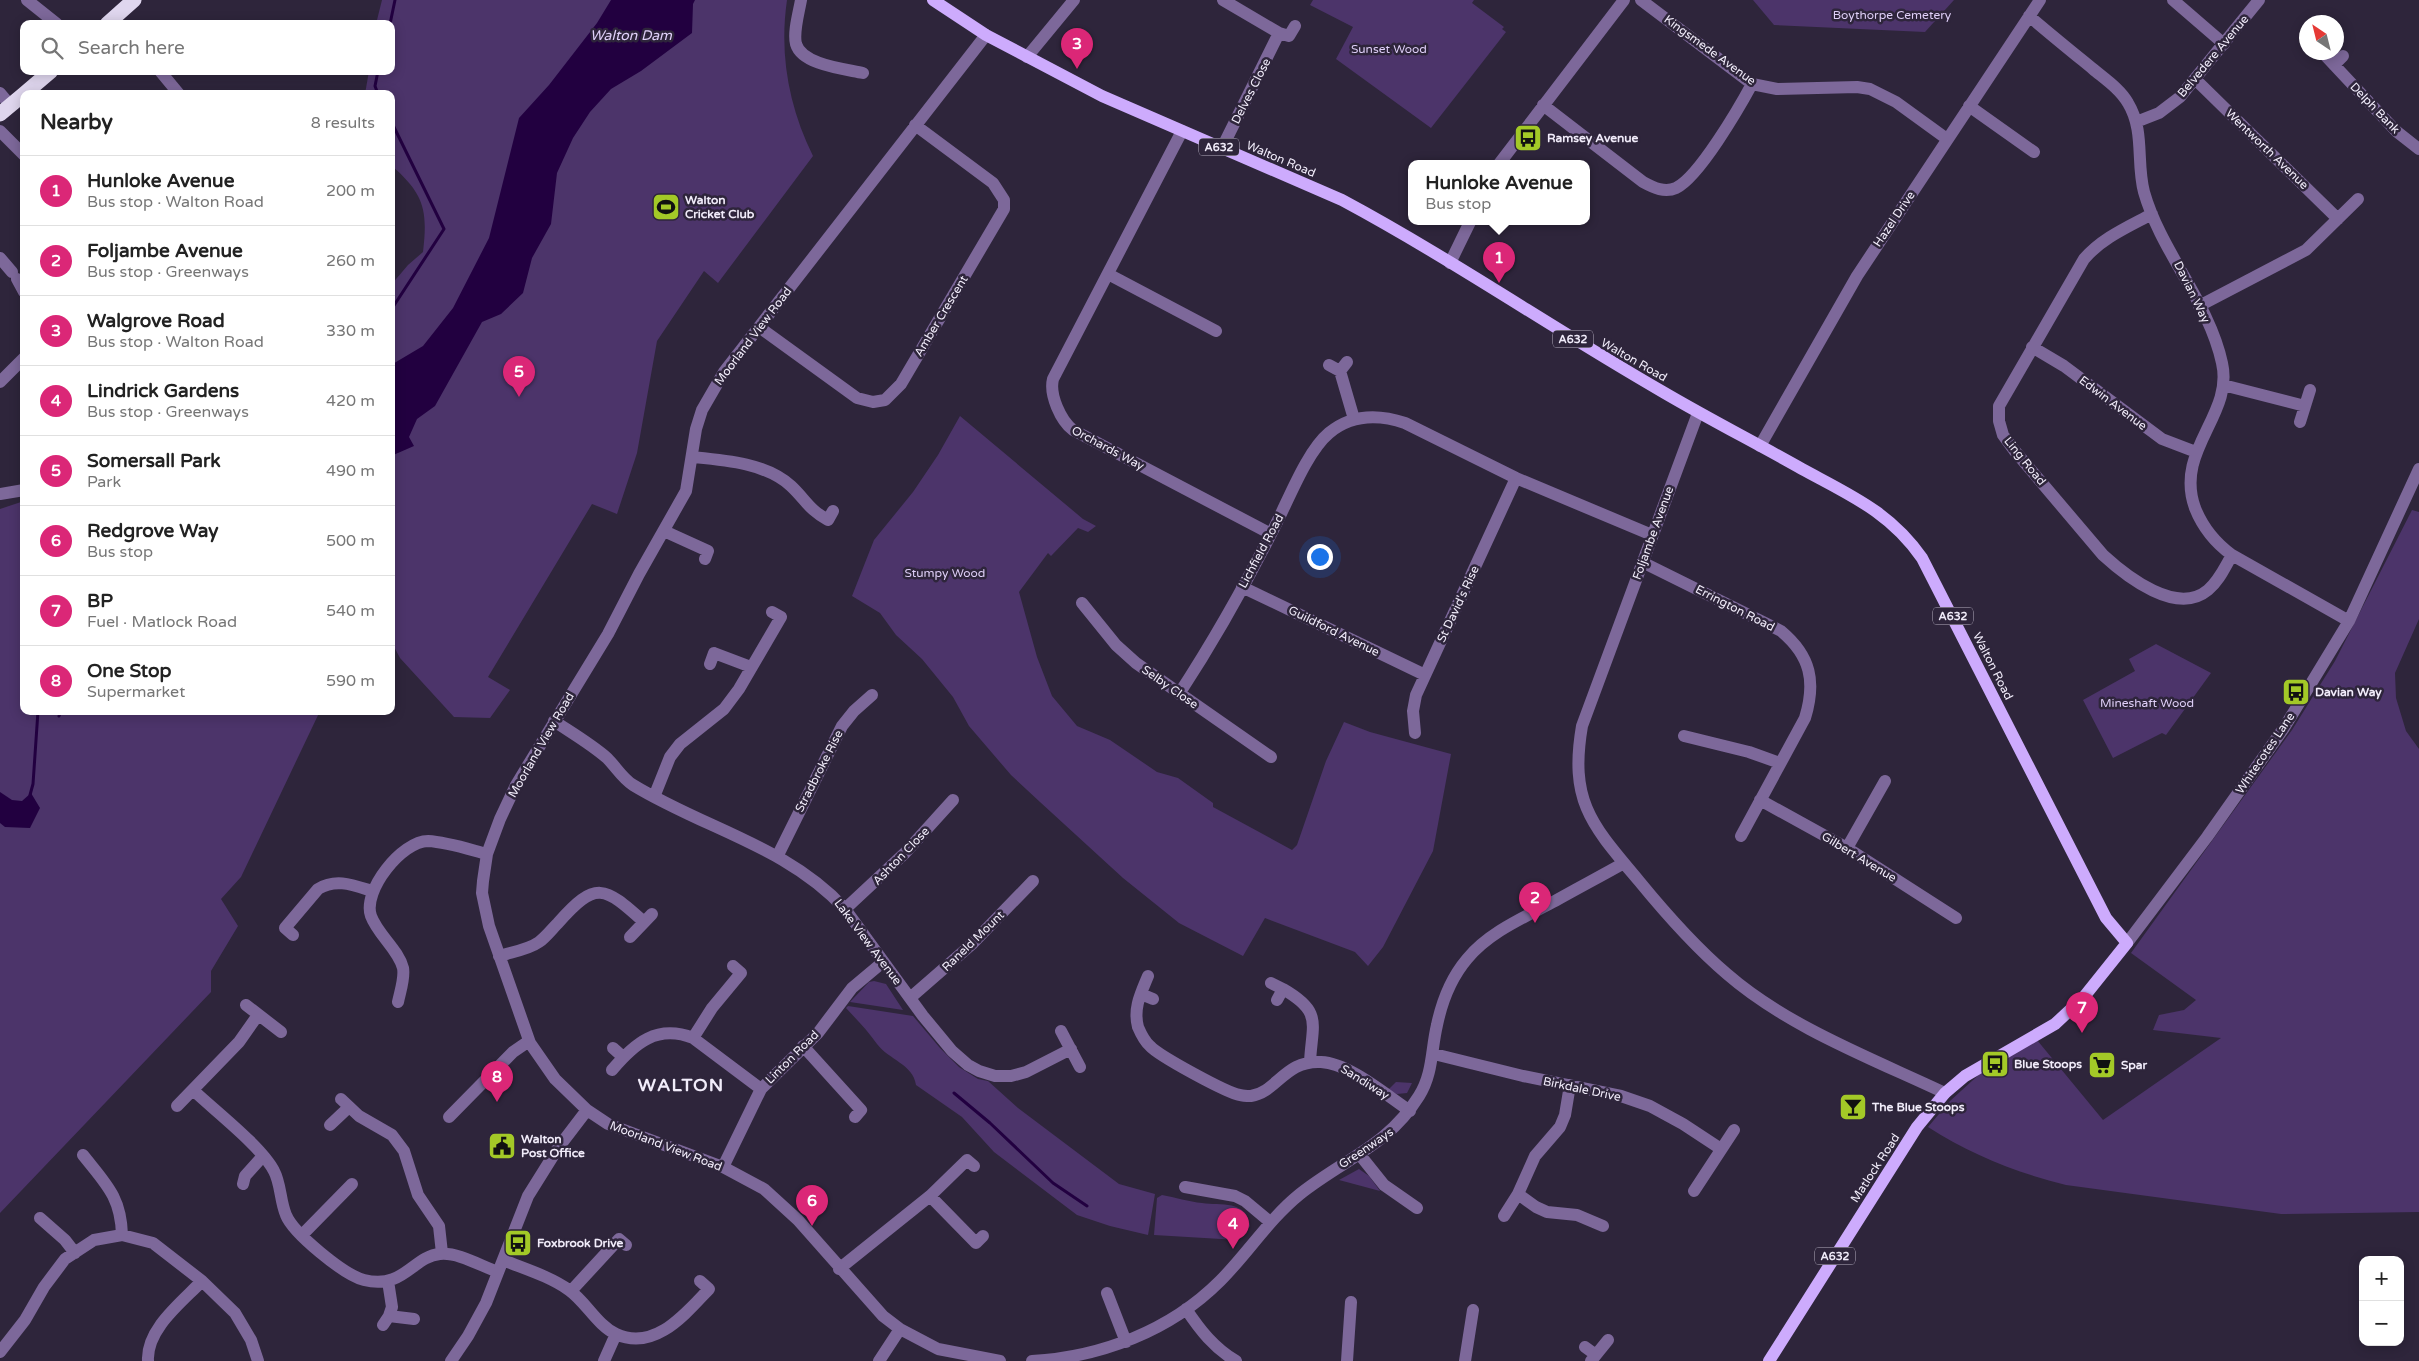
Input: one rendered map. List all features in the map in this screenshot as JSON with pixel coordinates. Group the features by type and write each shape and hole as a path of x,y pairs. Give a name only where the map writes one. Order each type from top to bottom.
{"highway":[{"path":"115,20 134,0"},
{"path":"29,90 46,75"},
{"path":"5,110 20,97"}],"main road":[{"name":"Walton Road","path":"933,0 986,35 1102,96 1342,200 1698,413 1869,506 1891,522 1910,540 1934,578 2106,918 2127,943"},
{"name":"Matlock Road","path":"1768,1361 1917,1127 1945,1093 1991,1060 2055,1024 2083,998 2127,943"}],"street":[{"path":"26,0 52,20"},
{"path":"801,0 796,44 804,54 824,71 863,72"},
{"path":"1027,57 1074,0"},
{"path":"1223,0 1250,10 1279,33 1289,36 1295,26"},
{"path":"1502,160 1624,0"},
{"name":"Kingsmede Avenue","path":"1641,0 1752,84 1777,89 1856,86 1870,89 1896,102 1947,138"},
{"name":"Hazel Drive","path":"1760,446 1857,276 2040,0"},
{"path":"2173,0 2224,44"},
{"name":"Belvedere Avenue","path":"2136,122 2158,113 2180,96 2196,80 2260,0"},
{"name":"Davian Way","path":"2029,16 2115,88 2128,103 2136,122 2141,143 2144,190 2152,214 2200,306 2217,346 2223,365 2223,385 2219,402 2196,452 2191,476 2193,500 2205,529 2222,548 2232,555 2349,621"},
{"name":"Delves Close","path":"1222,148 1279,33"},
{"name":"Moorland View Road","path":"986,35 712,390 696,430 686,491 639,574 608,634 516,784 487,854 482,893 499,956 529,1041 555,1079 587,1110 608,1124 723,1167 764,1189 798,1220 839,1269 883,1316 900,1329 938,1348 972,1357 1000,1361"},
{"name":"Delph Bank","path":"2329,60 2396,131 2419,149"},
{"path":"2334,65 2339,60"},
{"path":"163,75 176,90"},
{"name":"Wentworth Avenue","path":"2196,80 2338,219"},
{"path":"1543,105 1643,182 1654,188 1668,190 1678,187 1697,167 1723,134 1752,84"},
{"path":"0,93 5,110"},
{"path":"1969,106 2034,152"},
{"name":"Amber Crescent","path":"759,327 856,398 865,401 885,400 901,384 1004,209 1004,200 993,183 915,125"},
{"name":"Orchards Way","path":"1182,131 1053,379 1053,393 1063,419 1073,430 1271,534"},
{"path":"0,132 20,151"},
{"path":"2200,306 2306,250 2358,199"},
{"name":"Ling Road","path":"2152,214 2108,237 2089,253 1999,406 1999,421 2004,435 2103,555 2119,569 2160,593 2181,599 2199,596 2208,590 2218,579 2232,555"},
{"path":"1450,263 1469,225"},
{"path":"0,258 15,275 20,284"},
{"path":"1108,274 1216,331"},
{"name":"Edwin Avenue","path":"2032,348 2064,366 2162,439 2196,452"},
{"path":"0,382 20,362"},
{"path":"1339,366 1354,419"},
{"path":"2223,385 2305,406"},
{"path":"2300,422 2310,390"},
{"name":"Foljambe Avenue","path":"1698,413 1582,726 1578,755 1579,786 1584,804 1593,821 1624,863 1696,946 1749,991 1796,1022 1945,1093"},
{"name":"Lichfield Road","path":"1179,694 1205,655 1320,442 1341,425 1354,419 1370,416 1386,417 1405,423 1516,478 1652,535"},
{"path":"692,457 725,461 759,469 791,486 809,508 823,518 828,520 833,511"},
{"name":"Whitecotes Lane","path":"2127,943 2196,852 2284,728 2349,621 2413,499 2419,469"},
{"name":"St David's Rise","path":"1414,733 1416,695 1516,478"},
{"path":"0,494 20,491"},
{"path":"664,531 708,552 706,559"},
{"name":"Errington Road","path":"1642,562 1774,627 1788,637 1800,652 1810,672 1811,700 1796,736 1741,836"},
{"name":"Guildford Avenue","path":"1242,587 1425,675"},
{"name":"Selby Close","path":"1082,603 1116,645 1158,681 1271,756"},
{"path":"654,797 670,757 680,744 724,709 752,667 781,617 772,612"},
{"path":"710,664 714,653 752,667"},
{"name":"Stradbroke Rise","path":"778,855 838,734 854,711 872,695"},
{"name":"Lake View Avenue","path":"554,721 606,758 631,784 690,816 778,855 804,871 830,892 846,908 883,962 952,1051 979,1071 995,1076 1011,1076 1026,1072 1070,1049"},
{"path":"1684,736 1749,752 1780,763"},
{"path":"1846,848 1885,781"},
{"name":"Ashton Close","path":"846,908 906,853 953,800"},
{"name":"Gilbert Avenue","path":"1760,800 1846,848 1956,918"},
{"path":"398,1002 403,968 371,916 372,890 378,880 414,844 426,841 487,854"},
{"name":"Greenways","path":"1032,1361 1090,1353 1126,1342 1154,1330 1186,1309 1219,1283 1270,1222 1299,1195 1333,1170 1360,1155 1396,1128 1410,1111 1421,1093 1430,1072 1434,1054 1436,1027 1443,1002 1454,976 1468,958 1499,932 1624,863"},
{"name":"Raneld Mount","path":"910,998 972,944 1033,881"},
{"path":"293,935 285,928 318,889 325,885 334,882 344,883 372,890"},
{"path":"499,956 539,942 580,899 592,892 606,892 648,918 630,937"},
{"name":"Linton Road","path":"723,1167 761,1089 818,1033 852,988 883,962"},
{"path":"693,1038 712,1008 741,973 733,966"},
{"path":"1148,976 1138,1002 1137,1020 1146,1042 1156,1052 1207,1086 1239,1095 1253,1096 1268,1088 1295,1066 1310,1062 1314,1020 1310,1011 1299,998 1280,995 1271,983"},
{"path":"1141,994 1153,1000"},
{"path":"246,1005 281,1032"},
{"path":"177,1106 239,1042 258,1014"},
{"path":"1061,1031 1080,1067"},
{"path":"612,1070 639,1043 666,1032 681,1033 693,1038 761,1089"},
{"path":"449,1116 513,1052 529,1041"},
{"path":"803,1046 861,1110 855,1116"},
{"path":"613,1048 623,1057"},
{"name":"Birkdale Drive","path":"1434,1054 1523,1076 1621,1096 1650,1106 1683,1124 1721,1149"},
{"name":"Sandiway","path":"1310,1062 1322,1062 1340,1066 1410,1111"},
{"path":"1504,1216 1518,1194 1535,1156 1560,1127 1565,1115 1570,1085"},
{"path":"193,1090 263,1156 274,1172 286,1216 302,1235 349,1274 364,1280 388,1281 403,1276 427,1258 442,1253 498,1272"},
{"path":"330,1124 345,1103 392,1134 404,1151 418,1196 440,1226 442,1253"},
{"path":"451,1361 468,1336 486,1303 528,1196 558,1148 587,1110"},
{"path":"1694,1191 1734,1130"},
{"path":"1360,1155 1384,1185 1407,1195 1417,1208"},
{"path":"83,1156 112,1192 122,1214 122,1235"},
{"path":"242,1184 245,1176 263,1156"},
{"path":"839,1269 930,1196 967,1160 974,1166"},
{"path":"302,1235 337,1191 352,1184"},
{"path":"1185,1187 1235,1196 1245,1201 1270,1222"},
{"path":"1518,1194 1536,1207 1547,1212 1577,1215 1603,1226"},
{"path":"930,1196 976,1243 982,1236"},
{"path":"40,1218 65,1240 75,1253"},
{"path":"0,1352 25,1320 44,1287 66,1259 94,1240 122,1235 152,1243 202,1281 234,1313 250,1340 258,1361"},
{"path":"571,1291 619,1238 626,1245"},
{"path":"503,1260 556,1282 571,1291 616,1334 641,1338 662,1332 676,1323 709,1289 700,1281"},
{"path":"148,1361 148,1354 157,1328 202,1281"},
{"path":"388,1281 392,1307 386,1320 414,1319"},
{"path":"1107,1294 1126,1342"},
{"path":"1347,1361 1354,1307"},
{"path":"1186,1309 1202,1333 1223,1353 1236,1361"},
{"path":"1465,1361 1476,1315"},
{"path":"880,1361 900,1329"},
{"path":"604,1361 616,1334"},
{"path":"1591,1354 1608,1340"}],"green space":[{"path":"382,0 787,0 784,41 788,80 798,119 813,156 718,283 704,271 657,341 637,453 617,514 592,504 488,677 510,690 490,718 454,717 400,658 395,649 395,280 408,265 423,252 425,224 424,213 417,194 395,169 395,90 366,90 368,75 395,75 395,20 377,20"},
{"name":"Sunset Wood","path":"1313,0 1474,0 1472,3 1504,27 1502,29 1506,32 1431,128 1336,59 1353,27 1310,5"},
{"name":"Boythorpe Cemetery","path":"1753,0 1954,0 1925,32 1774,25"},
{"name":"Stumpy Wood","path":"960,416 1083,519 1096,526 1088,532 1078,528 1051,556 1048,553 1019,592 1037,657 1052,696 1077,726 1110,740 1157,772 1178,778 1213,803 1213,807 1292,850 1297,845 1326,761 1344,722 1370,732 1451,754 1433,851 1383,947 1368,966 1355,952 1265,918 1243,956 1179,923 1123,878 1011,775 969,726 953,697 922,659 896,635 880,613 852,596 874,540 913,492 938,455"},
{"path":"20,502 20,715 318,715 241,877 221,899 238,926 211,971 211,992 0,1213 0,509"},
{"path":"2412,510 2419,512 2419,619 2395,673 2396,698 2406,731 2419,749 2419,1212 2281,1214 2066,1185 1994,1162 1960,1146 1928,1127 1950,1101 1984,1070 2037,1040 2103,1120 2221,1038 2153,1030 2159,1015 2184,1010 2196,1000 2131,953 2292,730 2335,661"},
{"name":"Mineshaft Wood","path":"2156,644 2211,673 2166,735 2162,733 2113,758 2083,700 2135,671 2129,659"},
{"path":"874,981 886,984 903,1010 850,1002 869,982"},
{"path":"848,1006 913,1016 959,1067 978,1079 988,1081 1018,1108 1119,1184 1155,1194 1148,1235 1110,1226 1077,1215 994,1152 962,1117 916,1085 914,1078 906,1067 877,1044 846,1008"},
{"path":"1396,1082 1412,1083 1407,1093 1397,1094 1388,1090"},
{"path":"1359,1169 1369,1176 1380,1191 1339,1180"},
{"path":"1162,1195 1209,1204 1224,1204 1238,1208 1248,1217 1250,1226 1238,1240 1154,1235 1157,1198"}],"water":[{"name":"Walton Dam","path":"611,0 695,0 693,4 692,33 641,71 611,89 590,112 573,138 557,173 551,224 532,258 523,293 501,314 482,322 435,406 417,419 409,437 414,446 395,454 395,363 423,346 453,308 489,238 519,118 549,85 597,23"},
{"path":"0,792 12,800 22,801 31,793 40,808 30,828 5,827 0,823"}],"waterway":[{"path":"391,20 395,0"},
{"path":"376,90 375,86 377,75"},
{"path":"395,129 444,229 395,304"},
{"path":"30,795 33,784 38,715"},
{"path":"954,1093 990,1123 1053,1183 1087,1206"}],"place":[{"name":"Walgrove Road","path":"1077,69"},
{"name":"Ramsey Avenue","path":"1528,138"},
{"name":"Walton Cricket Club","path":"666,207"},
{"name":"Hunloke Avenue","path":"1499,283"},
{"name":"Somersall Park","path":"519,397"},
{"name":"Davian Way","path":"2296,692"},
{"name":"Foljambe Avenue","path":"1535,923"},
{"name":"BP","path":"2082,1033"},
{"name":"Blue Stoops","path":"1995,1064"},
{"name":"Spar","path":"2102,1065"},
{"name":"One Stop","path":"497,1102"},
{"name":"The Blue Stoops","path":"1853,1107"},
{"name":"Walton Post Office","path":"502,1146"},
{"name":"Redgrove Way","path":"812,1226"},
{"name":"Foxbrook Drive","path":"518,1243"},
{"name":"Lindrick Gardens","path":"1233,1249"}],"district":[{"name":"WALTON","path":"681,1085"}]}
